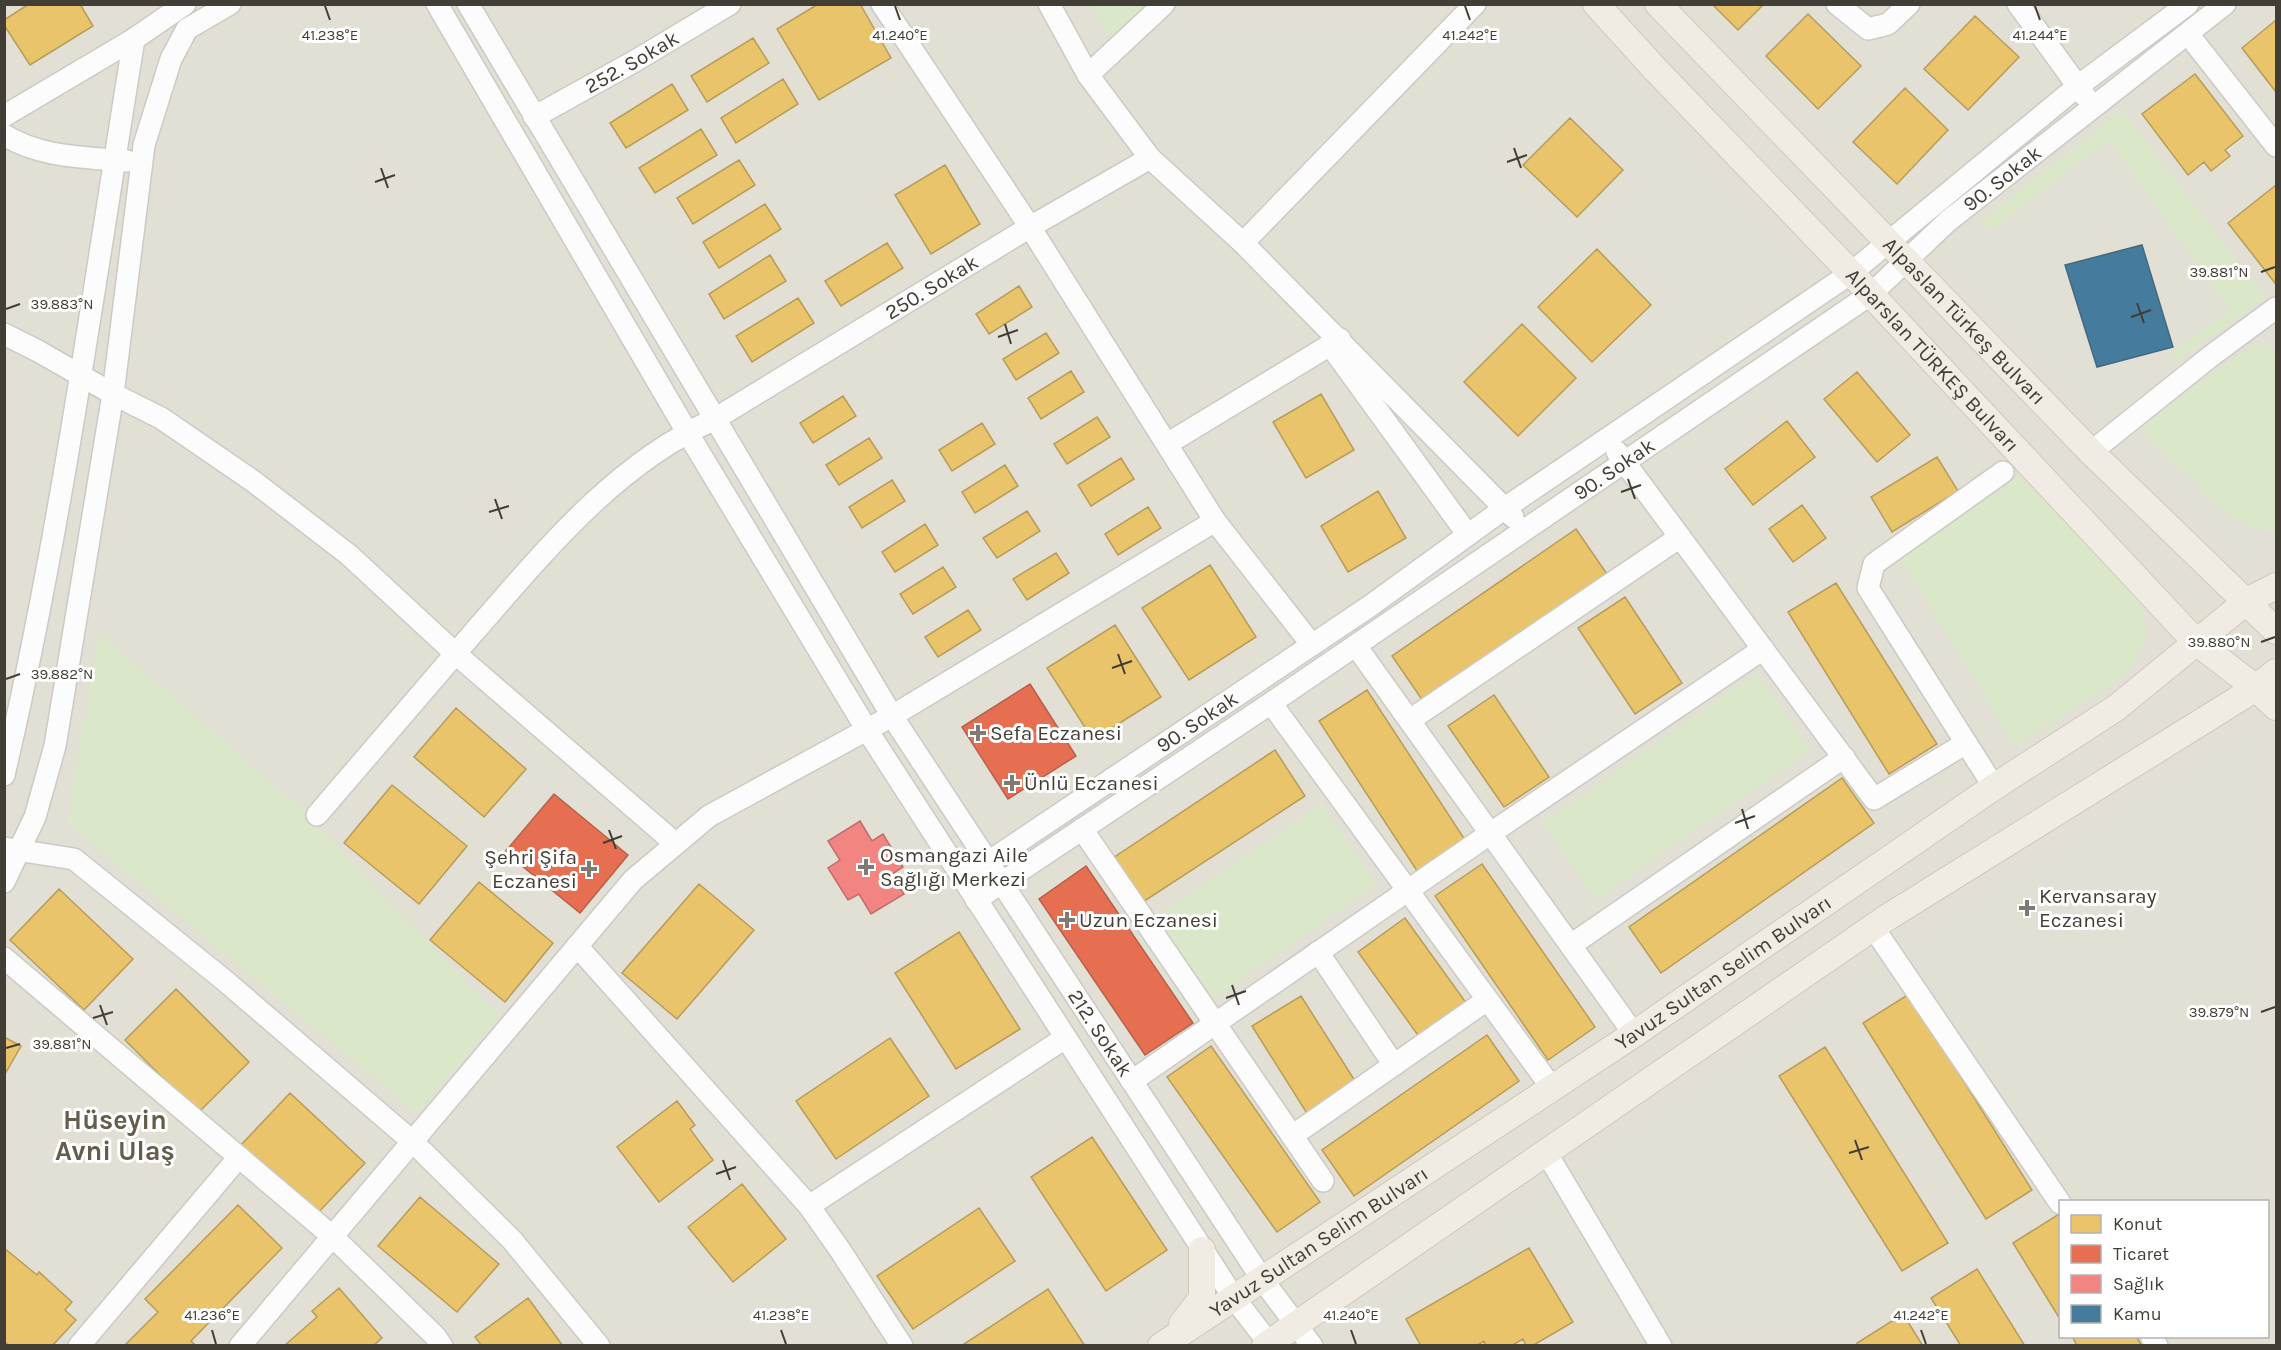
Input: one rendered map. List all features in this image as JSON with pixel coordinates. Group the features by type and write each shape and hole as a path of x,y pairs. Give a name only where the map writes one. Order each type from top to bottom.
{"main road":[{"name":"Alparslan TÜRKEŞ Bulvarı","path":"1596,4 2196,642 2256,687 2277,707"},
{"name":"Alpaslan Türkeş Bulvarı","path":"1658,4 2091,452 2277,631"},
{"name":"Yavuz Sultan Selim Bulvarı","path":"1165,1343 1634,1034 1994,788 2116,708 2247,601 2277,586"},
{"path":"1269,1345 1305,1335 1546,1152 1873,927 2277,672"},
{"path":"1165,1343 1202,1298 1202,1250"}],"street":[{"path":"4,116 134,39 185,4"},
{"path":"4,882 12,849 35,817 55,747 113,394 144,145 171,59 187,29 230,4"},
{"path":"437,4 687,432 867,730 1202,1250 1269,1345"},
{"name":"212. Sokak","path":"468,4 713,420 892,716 1262,1279 1305,1335"},
{"name":"252. Sokak","path":"534,117 635,61 730,4"},
{"path":"882,4 1030,227 1215,521 1312,645"},
{"path":"1049,4 1088,75 1150,158 1243,243 1335,342 1526,531"},
{"path":"1088,75 1164,4"},
{"path":"1243,243 1475,4"},
{"path":"1838,4 1868,29 1888,24 1909,4"},
{"path":"2018,4 2094,108"},
{"name":"90. Sokak","path":"963,879 1370,606 1505,508 1851,273 2078,86 2188,4"},
{"name":"90. Sokak","path":"976,900 1526,531 1871,294 1948,221 2225,4"},
{"path":"2188,34 2277,146"},
{"path":"4,775 27,678 80,374 134,39"},
{"path":"4,135 19,144 47,153 142,163"},
{"name":"250. Sokak","path":"317,814 589,505 620,478 687,432 713,420 1030,227 1150,158"},
{"path":"2091,452 2211,356 2277,309"},
{"path":"4,334 113,394 162,418 253,481 349,555 456,654 676,844"},
{"path":"1167,444 1335,342"},
{"path":"1335,342 1468,535"},
{"path":"1608,438 1874,799 1966,743"},
{"path":"1994,788 1868,588 1874,564 2002,472"},
{"path":"240,1346 633,880 709,816 892,716 1215,521"},
{"path":"1410,720 1680,537"},
{"path":"1356,645 1634,1034"},
{"path":"1132,1080 1763,649"},
{"path":"1271,703 1552,1088"},
{"path":"1570,945 1844,757"},
{"path":"1082,829 1323,1181"},
{"path":"12,849 74,859 224,980 412,1142 512,1240 599,1346"},
{"path":"1873,927 2059,1200"},
{"path":"577,946 809,1206 902,1346"},
{"path":"1318,952 1394,1065"},
{"path":"4,958 332,1236 435,1336 442,1346"},
{"path":"1292,1136 1487,1000"},
{"path":"809,1206 1065,1038"},
{"path":"1546,1152 1661,1346"},
{"path":"79,1346 239,1157"}],"shaded area":[{"path":"5,5 2276,5 2276,1345 5,1346"}],"green space":[{"path":"1090,5 1145,5 1112,39"},
{"path":"2122,110 2265,298 2176,361 2171,353 2230,310 2109,140 1991,231 1979,223"},
{"path":"2265,342 2276,358 2276,533 2250,526 2229,515 2140,429 2248,348"},
{"path":"2015,473 2137,589 2147,636 2128,672 2015,746 1901,560"},
{"path":"99,633 299,807 499,1017 417,1113 67,823"},
{"path":"1756,673 1810,750 1596,899 1543,823"},
{"path":"1321,804 1376,884 1209,1002 1155,918"}],"building: Konut":[{"path":"29,4 80,4 93,26 30,65 4,25 4,20"},
{"path":"818,4 860,4 891,58 819,100 777,29"},
{"path":"1712,4 1764,4 1738,30"},
{"path":"1808,14 1861,66 1818,109 1766,56"},
{"path":"1975,16 2019,57 1968,110 1924,69"},
{"path":"2276,20 2276,92 2242,48"},
{"path":"753,38 769,63 707,102 691,76"},
{"path":"2195,74 2243,136 2225,150 2230,156 2211,171 2204,162 2188,175 2142,114"},
{"path":"783,79 798,104 736,143 721,118"},
{"path":"672,84 688,110 626,148 610,123"},
{"path":"1905,88 1948,130 1897,184 1853,142"},
{"path":"1570,118 1623,170 1577,217 1523,165"},
{"path":"701,129 717,155 655,193 639,168"},
{"path":"739,160 755,185 693,224 677,198"},
{"path":"945,165 980,224 931,254 895,195"},
{"path":"2276,185 2276,282 2275,283 2228,223"},
{"path":"765,204 781,229 719,268 703,242"},
{"path":"887,243 903,268 841,306 825,281"},
{"path":"1597,249 1651,305 1592,362 1538,307"},
{"path":"770,255 786,281 724,319 709,294"},
{"path":"1019,286 1032,307 989,334 976,314"},
{"path":"798,298 814,323 752,362 736,336"},
{"path":"1522,324 1576,378 1518,436 1464,382"},
{"path":"1046,333 1059,353 1016,380 1003,359"},
{"path":"1071,371 1084,392 1041,419 1028,398"},
{"path":"1857,372 1910,435 1877,462 1824,399"},
{"path":"1321,394 1354,450 1306,478 1273,422"},
{"path":"843,396 856,416 813,443 800,423"},
{"path":"1097,417 1110,437 1067,464 1054,444"},
{"path":"1787,421 1815,457 1753,505 1725,469"},
{"path":"982,423 995,444 952,471 939,450"},
{"path":"869,438 882,458 839,485 826,465"},
{"path":"1937,457 1958,491 1892,532 1871,497"},
{"path":"1121,458 1134,479 1091,506 1078,485"},
{"path":"1005,465 1018,486 975,513 962,492"},
{"path":"892,480 905,501 862,528 849,507"},
{"path":"1378,491 1406,538 1348,572 1321,526"},
{"path":"1802,505 1826,538 1793,562 1769,529"},
{"path":"1148,507 1161,528 1118,555 1105,534"},
{"path":"1027,511 1040,531 997,558 983,538"},
{"path":"925,524 938,545 895,572 882,552"},
{"path":"1576,529 1607,574 1423,701 1392,656"},
{"path":"1056,553 1069,573 1027,600 1013,579"},
{"path":"1210,565 1256,637 1189,680 1142,608"},
{"path":"943,567 956,587 913,614 900,594"},
{"path":"1836,583 1937,744 1889,774 1788,612"},
{"path":"1625,597 1682,683 1635,714 1578,628"},
{"path":"968,610 981,630 938,657 925,637"},
{"path":"1115,625 1161,697 1093,740 1047,668"},
{"path":"1367,690 1469,846 1421,877 1319,721"},
{"path":"1494,695 1549,777 1504,807 1448,726"},
{"path":"456,708 526,769 484,817 414,757"},
{"path":"1275,750 1305,796 1143,902 1113,858"},
{"path":"1842,778 1874,823 1661,973 1629,927"},
{"path":"392,785 467,846 419,904 344,843"},
{"path":"1482,864 1595,1027 1548,1060 1435,896"},
{"path":"479,882 553,943 505,1002 430,940"},
{"path":"699,884 754,930 677,1019 622,973"},
{"path":"59,889 133,959 84,1010 10,940"},
{"path":"1405,918 1467,1004 1420,1038 1358,952"},
{"path":"959,932 1020,1029 956,1069 895,973"},
{"path":"176,989 249,1062 198,1113 125,1040"},
{"path":"1909,994 2032,1190 1986,1219 1863,1023"},
{"path":"1301,996 1357,1084 1308,1115 1252,1026"},
{"path":"1487,1035 1519,1081 1354,1196 1322,1150"},
{"path":"4,1037 21,1046 4,1076"},
{"path":"890,1038 929,1096 836,1159 796,1101"},
{"path":"1211,1046 1320,1202 1277,1232 1167,1077"},
{"path":"1825,1047 1948,1243 1902,1271 1779,1076"},
{"path":"290,1093 365,1163 315,1216 240,1146"},
{"path":"677,1101 695,1125 690,1129 713,1160 659,1202 617,1147"},
{"path":"1092,1137 1167,1250 1106,1291 1031,1177"},
{"path":"742,1184 786,1239 733,1282 688,1227"},
{"path":"420,1197 499,1264 457,1312 378,1246"},
{"path":"238,1205 282,1248 191,1341 196,1346 124,1346 158,1312 145,1299"},
{"path":"979,1208 1015,1261 913,1329 877,1276"},
{"path":"2059,1214 2059,1317 2013,1243"},
{"path":"4,1248 37,1275 39,1272 72,1302 65,1310 76,1320 52,1346 10,1346 4,1341"},
{"path":"1529,1248 1573,1322 1532,1346 1526,1346 1523,1339 1511,1346 1486,1346 1484,1341 1476,1346 1421,1346 1406,1319"},
{"path":"1977,1269 2025,1346 1961,1346 1931,1298"},
{"path":"339,1288 382,1338 373,1346 284,1346 317,1317 312,1311"},
{"path":"1048,1289 1085,1346 961,1346"},
{"path":"528,1298 563,1346 482,1346 475,1337"},
{"path":"1903,1314 1923,1346 1858,1346 1857,1343"},
{"path":"2073,1338 2137,1338 2142,1346 2077,1346"}],"building: Ticaret":[{"path":"1030,684 1076,756 1008,799 962,727"},
{"path":"554,794 628,855 580,913 505,852"},
{"path":"1086,866 1193,1023 1145,1055 1039,899"}],"building: Sağlık":[{"name":"Osmangazi Aile Sağlığı Merkezi","path":"860,821 872,841 883,834 903,867 892,874 904,894 871,914 859,894 848,900 828,868 840,860 828,841"}],"building: Kamu":[{"path":"2142,245 2173,347 2097,367 2065,265"}],"place":[{"name":"Sefa Eczanesi","path":"978,733"},
{"name":"Ünlü Eczanesi","path":"1012,783"},
{"name":"Osmangazi Aile Sağlığı Merkezi","path":"866,867"},
{"name":"Şehri Şifa Eczanesi","path":"589,869"},
{"name":"Kervansaray Eczanesi","path":"2027,908"},
{"name":"Uzun Eczanesi","path":"1067,920"}],"district":[{"name":"Hüseyin Avni Ulaş","path":"115,1136"}]}
